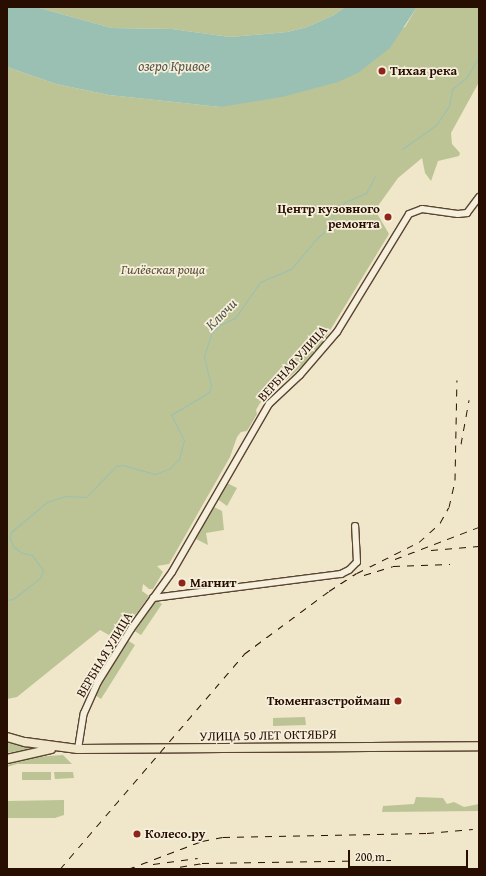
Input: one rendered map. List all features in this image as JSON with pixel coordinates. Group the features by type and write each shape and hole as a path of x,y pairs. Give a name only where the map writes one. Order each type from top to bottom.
{"main road":[{"path":"7,737 58,748"},
{"name":"УЛИЦА 50 ЛЕТ ОКТЯБРЯ","path":"58,748 479,746"},
{"path":"7,759 58,748"}],"street":[{"name":"ВЕРБНАЯ УЛИЦА","path":"78,749 84,713 95,688 126,636 172,572 269,404 300,376 337,332 409,214 422,209 458,214 467,213 479,197"},
{"path":"153,598 340,574 350,570 358,562 355,526"}],"green space":[{"path":"36,7 345,7 334,15 307,27 287,32 230,37 172,29 112,28"},
{"name":"Гилёвская роща","path":"417,7 479,7 479,82 451,133 452,144 460,153 459,156 438,161 431,181 425,173 422,158 398,178 375,210 389,234 315,355 285,381 273,385 270,396 260,403 256,410 257,414 247,431 241,432 237,437 230,457 169,564 157,566 163,572 153,589 149,589 143,584 142,591 149,596 117,640 111,636 127,612 109,635 100,630 17,697 7,699 7,67 56,84 109,95 220,107 405,27"},
{"path":"225,482 237,488 227,506 216,498"},
{"path":"214,507 222,511 224,530 206,533 208,545 196,539"},
{"path":"155,600 162,604 141,635 133,630"},
{"path":"127,640 135,645 101,699 95,695"},
{"path":"305,717 306,725 273,726 273,718"},
{"path":"7,741 36,747 36,748 7,753"},
{"path":"63,755 72,764 17,764 7,767 7,765 35,757"},
{"path":"22,772 51,772 51,780 22,780"},
{"path":"54,772 73,772 74,778 55,779"},
{"path":"416,797 443,798 447,804 454,802 464,807 479,804 479,811 382,812 383,806 414,804"},
{"path":"64,800 64,815 55,818 7,818 7,801"}],"water":[{"name":"озеро Кривое","path":"7,7 36,7 112,28 172,29 230,37 287,32 307,27 334,15 345,7 417,7 390,48 358,73 338,82 282,97 220,107 109,95 56,84 7,67"}],"waterway":[{"name":"Ключи","path":"402,149 436,125 449,106 452,89 466,78 479,57"},
{"name":"Ключи","path":"7,600 13,599 40,578 43,570 32,555 22,553 14,547 10,540 11,532 47,502 66,496 86,497 116,466 123,465 155,474 169,469 179,459 184,440 171,415 209,392 211,385 204,356 212,332 220,325 235,318 260,282 291,269 317,238 328,229 334,213 345,202 366,193 375,176"}],"railway":[{"path":"60,869 244,654 329,591 357,573 419,542 440,523 449,507 455,480 457,380"},
{"path":"461,444 469,400"},
{"path":"395,559 479,527"},
{"path":"431,550 479,546"},
{"path":"364,575 393,566 450,564"},
{"path":"128,869 202,841 223,837 427,833 473,829"},
{"path":"153,864 198,858"},
{"path":"166,869 202,863 391,860"}],"place":[{"name":"Тихая река","path":"382,71"},
{"name":"Центр кузовного ремонта","path":"388,217"},
{"name":"Магнит","path":"182,583"},
{"name":"Тюменгазстроймаш","path":"398,701"},
{"name":"Колесо.ру","path":"137,834"}]}
